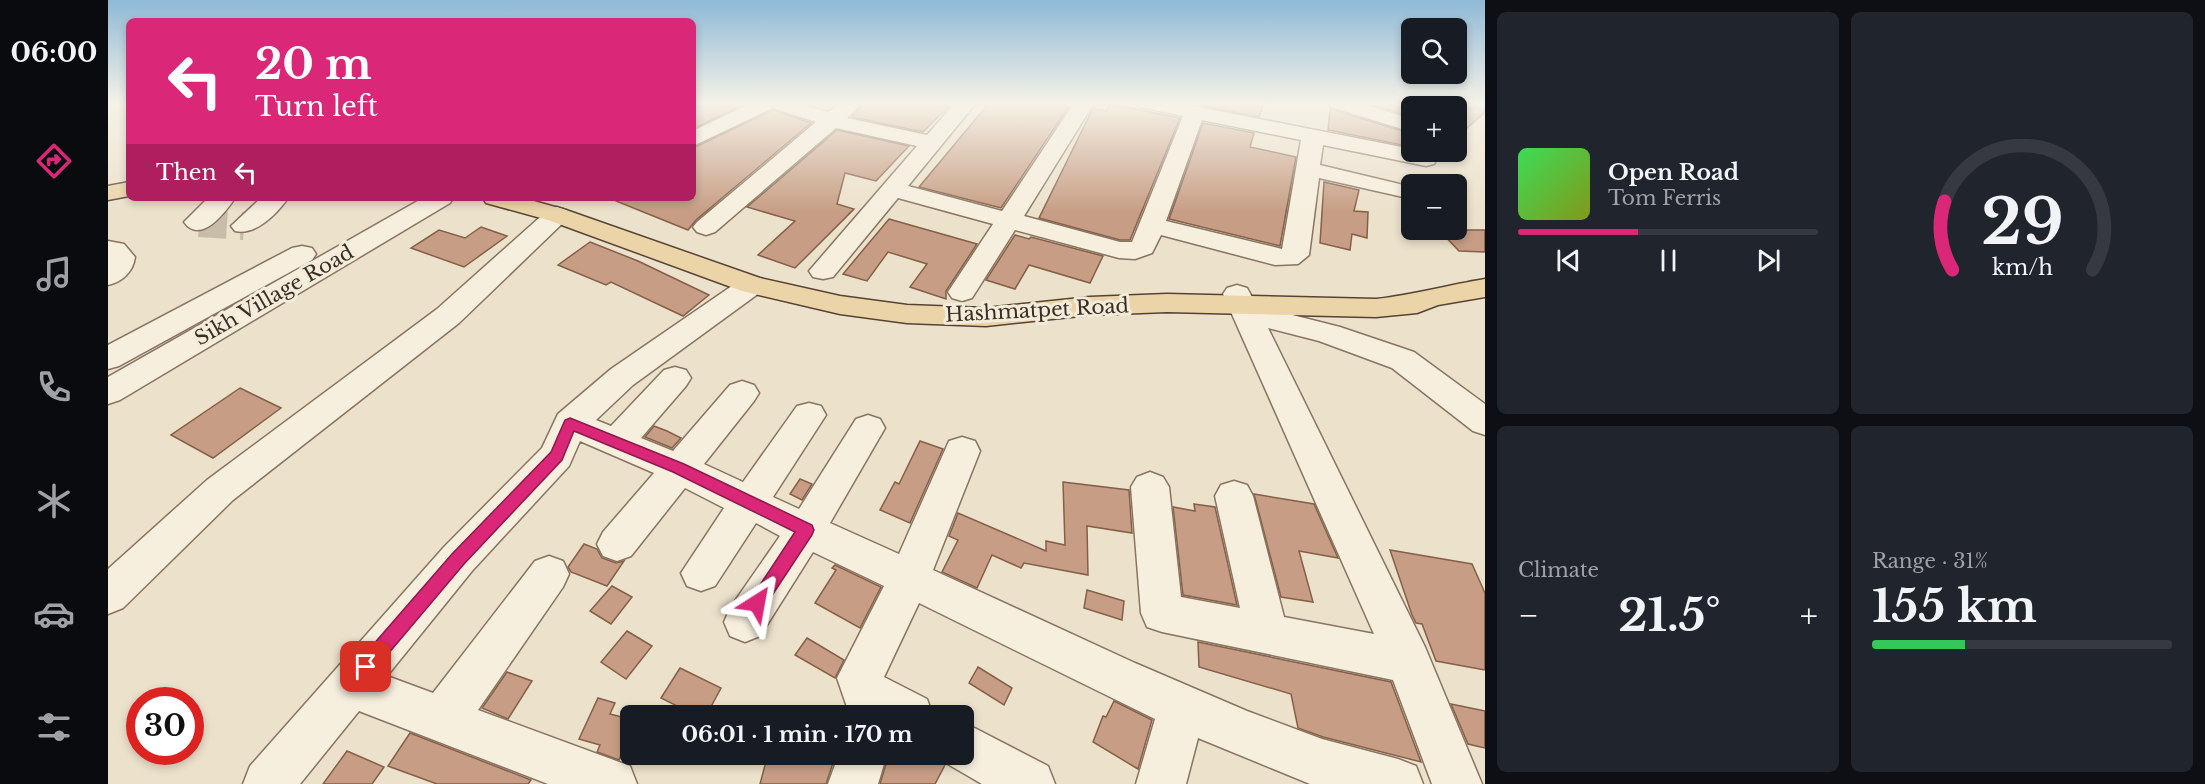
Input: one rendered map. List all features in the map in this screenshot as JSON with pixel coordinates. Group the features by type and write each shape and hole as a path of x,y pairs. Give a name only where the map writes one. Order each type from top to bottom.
{"main road":[{"path":"108,193 126,190"},
{"name":"Hashmatpet Road","path":"513,201 550,207 752,285 947,317 1167,303 1376,308 1418,304 1431,297 1485,288"},
{"path":"550,207 567,204 761,277 842,301"}],"street":[{"path":"706,227 811,140"},
{"path":"916,140 931,143"},
{"path":"823,271 934,140"},
{"path":"962,292 1060,140"},
{"path":"893,189 1119,250 1135,251 1143,247 1184,140"},
{"path":"1151,225 1288,258 1295,255 1313,140"},
{"path":"1326,140 1401,154"},
{"path":"1308,169 1401,192"},
{"path":"199,223 197,222 220,201"},
{"path":"244,225 272,201"},
{"path":"108,358 400,201"},
{"name":"Sikh Village Road","path":"108,392 436,201"},
{"path":"108,595 220,490 448,316 550,207"},
{"path":"108,249 114,250 121,257 120,266 108,277"},
{"path":"268,784 458,559 556,456 570,423 622,377 752,285"},
{"path":"1242,304 1403,360 1485,422"},
{"path":"1242,304 1409,662 1457,784"},
{"path":"616,442 675,378"},
{"path":"617,544 742,393"},
{"path":"701,573 809,415"},
{"path":"570,423 678,468 806,530 910,576 1311,772 1398,784"},
{"path":"745,622 806,530 868,428"},
{"path":"883,705 863,691 860,678 910,576 962,451"},
{"path":"1150,487 1162,613 1409,662"},
{"path":"1234,496 1267,634"},
{"path":"443,719 549,574"},
{"path":"351,685 612,784"},
{"path":"1161,784 1182,708"},
{"path":"974,752 1030,784"},
{"path":"853,784 859,765"}],"building":[{"path":"711,140 791,140 696,220 688,230 616,201 696,201 696,147"},
{"path":"826,140 880,140 909,146 876,181 845,173 837,204 854,209 795,268 758,255 795,221 747,207"},
{"path":"959,140 1047,140 1001,208 919,187"},
{"path":"1077,140 1171,140 1130,240 1120,240 1039,218"},
{"path":"1197,140 1252,140 1250,147 1296,157 1280,246 1169,219"},
{"path":"1375,140 1401,140 1401,145"},
{"path":"1324,182 1359,190 1354,211 1368,212 1367,238 1352,234 1350,250 1320,243"},
{"path":"889,219 977,244 946,291 946,299 910,287 927,264 888,252 867,281 843,274"},
{"path":"481,227 507,236 464,267 411,248 439,230 465,238"},
{"path":"1467,230 1485,230 1485,252 1459,251 1449,240 1467,240"},
{"path":"1015,235 1103,256 1090,283 1029,265 1015,289 986,280"},
{"path":"590,242 638,261 709,295 683,316 611,282 606,285 558,265"},
{"path":"240,388 281,408 213,458 171,435"},
{"path":"654,426 681,438 672,448 645,437"},
{"path":"920,441 943,449 910,523 880,510 895,482 899,484"},
{"path":"800,479 812,484 802,500 790,494"},
{"path":"1063,482 1129,490 1132,533 1087,526 1088,575 1024,563 1021,568 992,555 977,588 942,572 958,540 949,536 958,513 1046,551 1046,541 1065,545"},
{"path":"1254,494 1314,504 1338,558 1299,551 1313,602 1281,597"},
{"path":"1194,504 1215,507 1237,605 1183,595 1173,507 1195,511"},
{"path":"584,544 597,549 602,558 616,563 624,561 607,586 571,572 568,567"},
{"path":"1390,550 1472,564 1485,593 1485,670 1436,661 1422,624 1416,623 1412,615"},
{"path":"835,565 881,587 860,628 815,603 836,570 832,568"},
{"path":"612,586 632,597 611,624 590,611"},
{"path":"1087,590 1124,601 1122,620 1084,608"},
{"path":"627,631 652,646 626,679 601,662"},
{"path":"807,638 844,660 835,678 795,655"},
{"path":"1198,642 1391,682 1421,762 1323,737 1298,728 1291,694 1199,667"},
{"path":"978,667 1012,688 1004,705 969,683"},
{"path":"680,668 721,688 712,705 675,705 661,698"},
{"path":"507,672 532,681 508,719 482,708"},
{"path":"598,698 615,703 610,714 620,716 619,760 597,752 600,745 579,739"},
{"path":"1114,701 1152,720 1138,769 1093,742 1103,716 1106,717"},
{"path":"1451,704 1485,711 1485,748 1468,744"},
{"path":"410,733 531,780 528,784 437,784 388,766"},
{"path":"347,751 384,767 372,784 323,784"},
{"path":"765,765 832,765 826,784 760,784"},
{"path":"886,765 945,765 935,784 880,784"}],"tunnel":[{"path":"199,223 244,226"}],"route":[{"path":"366,667 458,559 556,456 570,423 678,468 806,530 757,603"}]}
